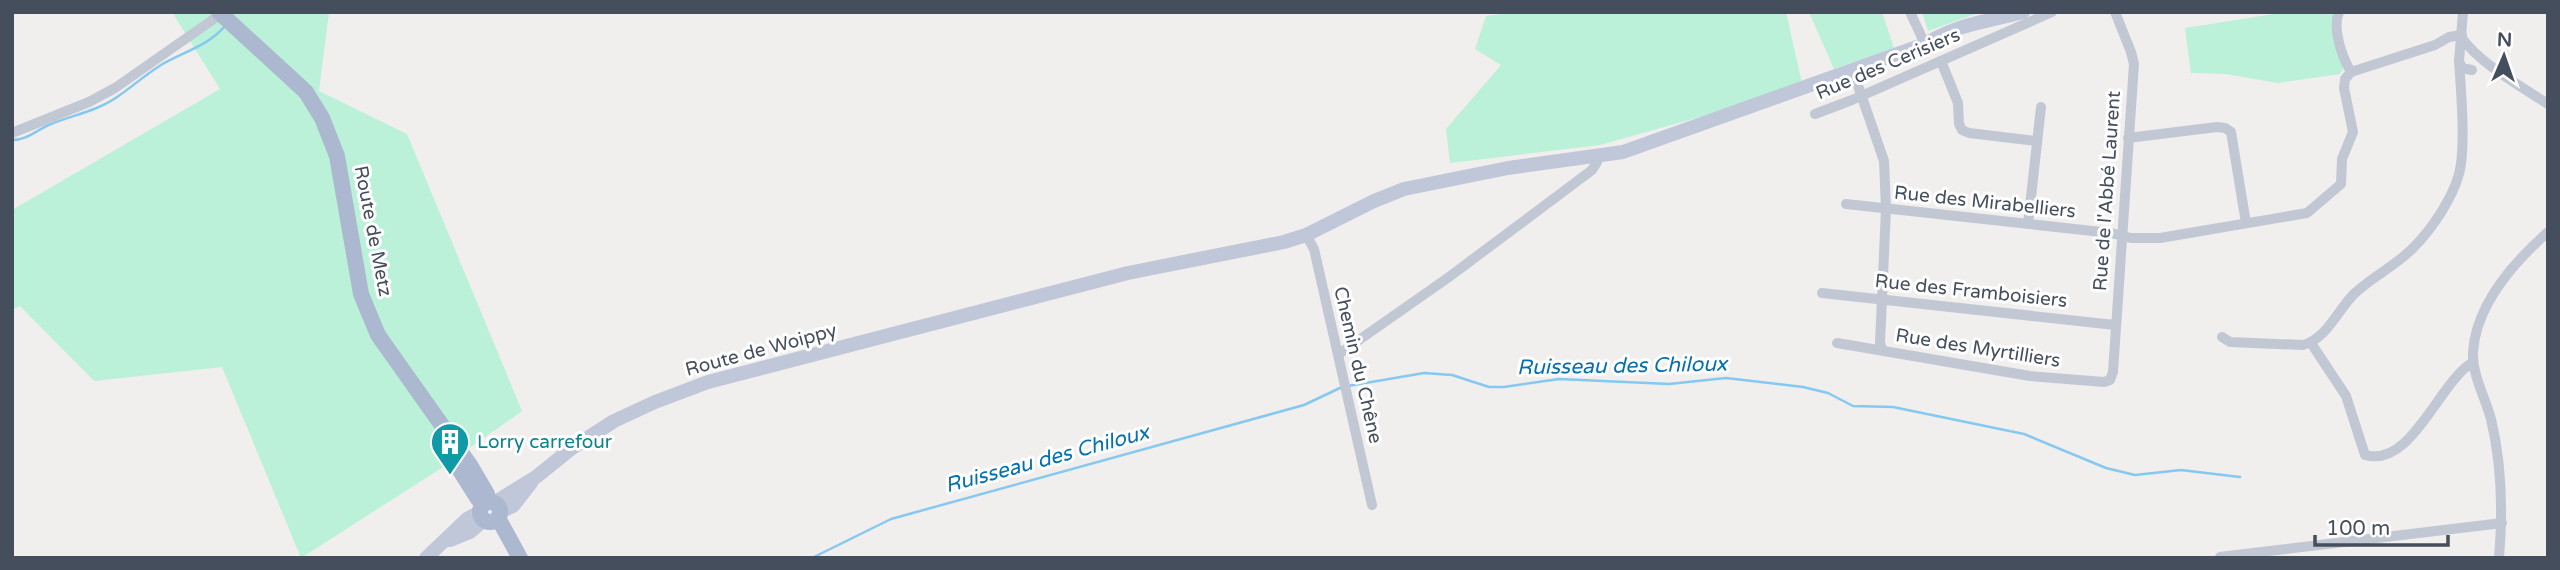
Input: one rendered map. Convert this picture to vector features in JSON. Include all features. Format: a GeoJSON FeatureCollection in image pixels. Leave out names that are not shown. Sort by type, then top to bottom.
{"type":"FeatureCollection","features":[{"type":"Feature","properties":{"kind":"main road","name":"Route de Metz"},"geometry":{"type":"LineString","coordinates":[[221,19],[306,92],[322,118],[331,137],[344,187],[361,294],[378,335],[470,465],[487,494],[489,512],[509,558]]}},
{"type":"Feature","properties":{"kind":"main road","name":"Route de Metz"},"geometry":{"type":"LineString","coordinates":[[489,512],[520,558]]}},
{"type":"Feature","properties":{"kind":"street"},"geometry":{"type":"LineString","coordinates":[[201,12],[221,19]]}},
{"type":"Feature","properties":{"kind":"street"},"geometry":{"type":"LineString","coordinates":[[1910,12],[1925,44]]}},
{"type":"Feature","properties":{"kind":"street"},"geometry":{"type":"LineString","coordinates":[[1984,20],[2003,12]]}},
{"type":"Feature","properties":{"kind":"street"},"geometry":{"type":"LineString","coordinates":[[1984,20],[2023,12]]}},
{"type":"Feature","properties":{"kind":"street","name":"Rue des Cerisiers"},"geometry":{"type":"LineString","coordinates":[[1815,114],[2052,12]]}},
{"type":"Feature","properties":{"kind":"street","name":"Rue de l'Abbé Laurent"},"geometry":{"type":"LineString","coordinates":[[2112,377],[2133,59],[2115,12]]}},
{"type":"Feature","properties":{"kind":"street"},"geometry":{"type":"LineString","coordinates":[[2339,12],[2336,19],[2341,49],[2351,72],[2435,45],[2449,37],[2462,37],[2495,69],[2548,104]]}},
{"type":"Feature","properties":{"kind":"street"},"geometry":{"type":"LineString","coordinates":[[2222,337],[2230,342],[2311,343],[2328,327],[2353,295],[2413,248],[2447,200],[2460,167],[2459,59],[2463,12]]}},
{"type":"Feature","properties":{"kind":"street"},"geometry":{"type":"LineString","coordinates":[[12,133],[89,102],[116,88],[221,19]]}},
{"type":"Feature","properties":{"kind":"street","name":"Route de Woippy"},"geometry":{"type":"LineString","coordinates":[[489,512],[513,506],[536,477],[572,448],[614,421],[708,382],[1128,273],[1261,248],[1306,235],[1374,201],[1404,190],[1508,168],[1623,152],[1833,75],[1854,75],[1984,20]]}},
{"type":"Feature","properties":{"kind":"street"},"geometry":{"type":"LineString","coordinates":[[2459,59],[2463,52],[2475,52]]}},
{"type":"Feature","properties":{"kind":"street"},"geometry":{"type":"LineString","coordinates":[[2461,87],[2467,72],[2479,63],[2475,52]]}},
{"type":"Feature","properties":{"kind":"street"},"geometry":{"type":"LineString","coordinates":[[2459,59],[2465,69],[2495,69]]}},
{"type":"Feature","properties":{"kind":"street"},"geometry":{"type":"LineString","coordinates":[[1941,61],[1958,103],[1958,121],[1962,130],[2036,141]]}},
{"type":"Feature","properties":{"kind":"street","name":"Rue des Mirabelliers"},"geometry":{"type":"LineString","coordinates":[[1846,204],[2131,238],[2160,238],[2306,213],[2340,186],[2342,159],[2353,132],[2344,88],[2351,72]]}},
{"type":"Feature","properties":{"kind":"street"},"geometry":{"type":"LineString","coordinates":[[1854,75],[1884,161],[1886,209],[1880,343],[1882,349]]}},
{"type":"Feature","properties":{"kind":"street"},"geometry":{"type":"LineString","coordinates":[[2028,224],[2041,107]]}},
{"type":"Feature","properties":{"kind":"street"},"geometry":{"type":"LineString","coordinates":[[2128,138],[2217,127],[2231,132],[2246,223]]}},
{"type":"Feature","properties":{"kind":"street"},"geometry":{"type":"LineString","coordinates":[[1339,354],[1449,277],[1592,170],[1597,157]]}},
{"type":"Feature","properties":{"kind":"street"},"geometry":{"type":"LineString","coordinates":[[2499,558],[2501,492],[2494,439],[2473,362],[2476,335],[2496,293],[2519,260],[2548,232]]}},
{"type":"Feature","properties":{"kind":"street","name":"Chemin du Chêne"},"geometry":{"type":"LineString","coordinates":[[1306,235],[1314,249],[1372,505]]}},
{"type":"Feature","properties":{"kind":"street","name":"Rue des Framboisiers"},"geometry":{"type":"LineString","coordinates":[[1822,293],[2115,330]]}},
{"type":"Feature","properties":{"kind":"street","name":"Rue des Myrtilliers"},"geometry":{"type":"LineString","coordinates":[[1838,343],[2030,376],[2104,382],[2112,377]]}},
{"type":"Feature","properties":{"kind":"street"},"geometry":{"type":"LineString","coordinates":[[2311,343],[2346,396],[2365,455],[2378,458],[2400,449],[2456,376],[2473,362]]}},
{"type":"Feature","properties":{"kind":"street"},"geometry":{"type":"LineString","coordinates":[[442,544],[470,532],[489,512]]}},
{"type":"Feature","properties":{"kind":"street"},"geometry":{"type":"LineString","coordinates":[[426,558],[467,519],[489,512]]}},
{"type":"Feature","properties":{"kind":"street"},"geometry":{"type":"LineString","coordinates":[[2220,557],[2502,523]]}},
{"type":"Feature","properties":{"kind":"green space"},"geometry":{"type":"Polygon","coordinates":[[[172,12],[329,12],[319,91],[407,134],[522,411],[440,469],[301,558],[222,367],[94,381],[20,306],[12,310],[12,210],[220,89],[172,12]]]}},
{"type":"Feature","properties":{"kind":"green space"},"geometry":{"type":"Polygon","coordinates":[[[1517,12],[1786,12],[1803,88],[1600,145],[1450,163],[1446,129],[1501,65],[1475,49],[1486,16],[1517,12]]]}},
{"type":"Feature","properties":{"kind":"green space"},"geometry":{"type":"Polygon","coordinates":[[[1809,12],[1882,12],[1894,48],[1834,69],[1809,12]]]}},
{"type":"Feature","properties":{"kind":"green space"},"geometry":{"type":"Polygon","coordinates":[[[1922,12],[1981,12],[1928,31],[1922,12]]]}},
{"type":"Feature","properties":{"kind":"green space"},"geometry":{"type":"Polygon","coordinates":[[[2287,12],[2333,12],[2343,69],[2340,74],[2278,83],[2225,74],[2191,73],[2185,28],[2287,12]]]}},
{"type":"Feature","properties":{"kind":"waterway"},"geometry":{"type":"LineString","coordinates":[[12,140],[23,138],[51,124],[109,102],[161,65],[211,39],[225,26]]}},
{"type":"Feature","properties":{"kind":"waterway","name":"Ruisseau des Chiloux"},"geometry":{"type":"LineString","coordinates":[[812,558],[891,519],[1304,405],[1342,387],[1424,373],[1452,375],[1489,387],[1559,379],[1669,384],[1726,378],[1803,387],[1828,393],[1853,406],[1893,407],[2024,434],[2106,468],[2135,475],[2181,470],[2240,477]]}},
{"type":"Feature","properties":{"kind":"place","name":"Lorry carrefour"},"geometry":{"type":"Point","coordinates":[450,476]}}]}
